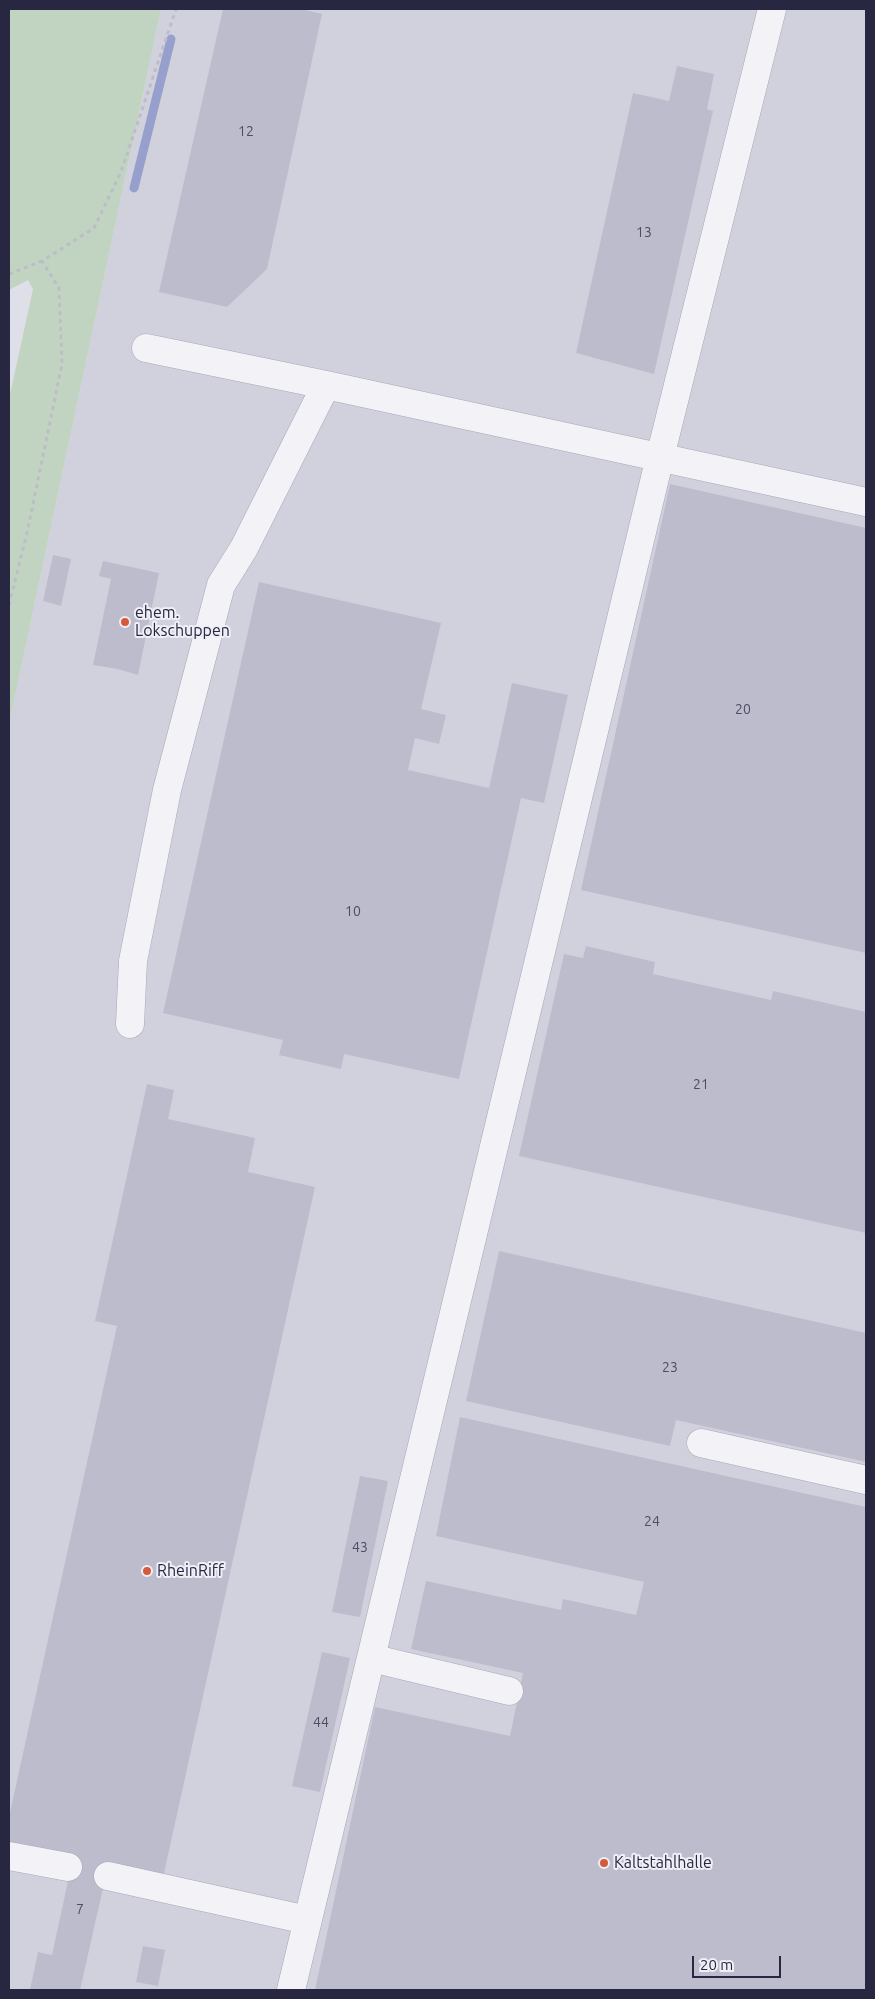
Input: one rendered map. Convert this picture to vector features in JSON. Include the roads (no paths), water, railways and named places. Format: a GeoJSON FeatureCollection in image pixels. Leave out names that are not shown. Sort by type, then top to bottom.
{"type":"FeatureCollection","features":[{"type":"Feature","properties":{"kind":"lane"},"geometry":{"type":"LineString","coordinates":[[291,1990],[660,457],[772,9]]}},
{"type":"Feature","properties":{"kind":"lane"},"geometry":{"type":"LineString","coordinates":[[146,348],[866,502]]}},
{"type":"Feature","properties":{"kind":"lane"},"geometry":{"type":"LineString","coordinates":[[130,1024],[133,961],[167,790],[221,584],[244,548],[326,385]]}},
{"type":"Feature","properties":{"kind":"lane"},"geometry":{"type":"LineString","coordinates":[[701,1443],[866,1480]]}},
{"type":"Feature","properties":{"kind":"lane"},"geometry":{"type":"LineString","coordinates":[[371,1658],[509,1691]]}},
{"type":"Feature","properties":{"kind":"lane"},"geometry":{"type":"LineString","coordinates":[[9,1856],[68,1867]]}},
{"type":"Feature","properties":{"kind":"lane"},"geometry":{"type":"LineString","coordinates":[[108,1876],[308,1920]]}},
{"type":"Feature","properties":{"kind":"waterway"},"geometry":{"type":"LineString","coordinates":[[134,188],[171,39]]}},
{"type":"Feature","properties":{"kind":"place","name":"ehem. Lokschuppen"},"geometry":{"type":"Point","coordinates":[125,622]}},
{"type":"Feature","properties":{"kind":"place","name":"RheinRiff"},"geometry":{"type":"Point","coordinates":[147,1571]}},
{"type":"Feature","properties":{"kind":"place","name":"Kaltstahlhalle"},"geometry":{"type":"Point","coordinates":[604,1863]}}]}
